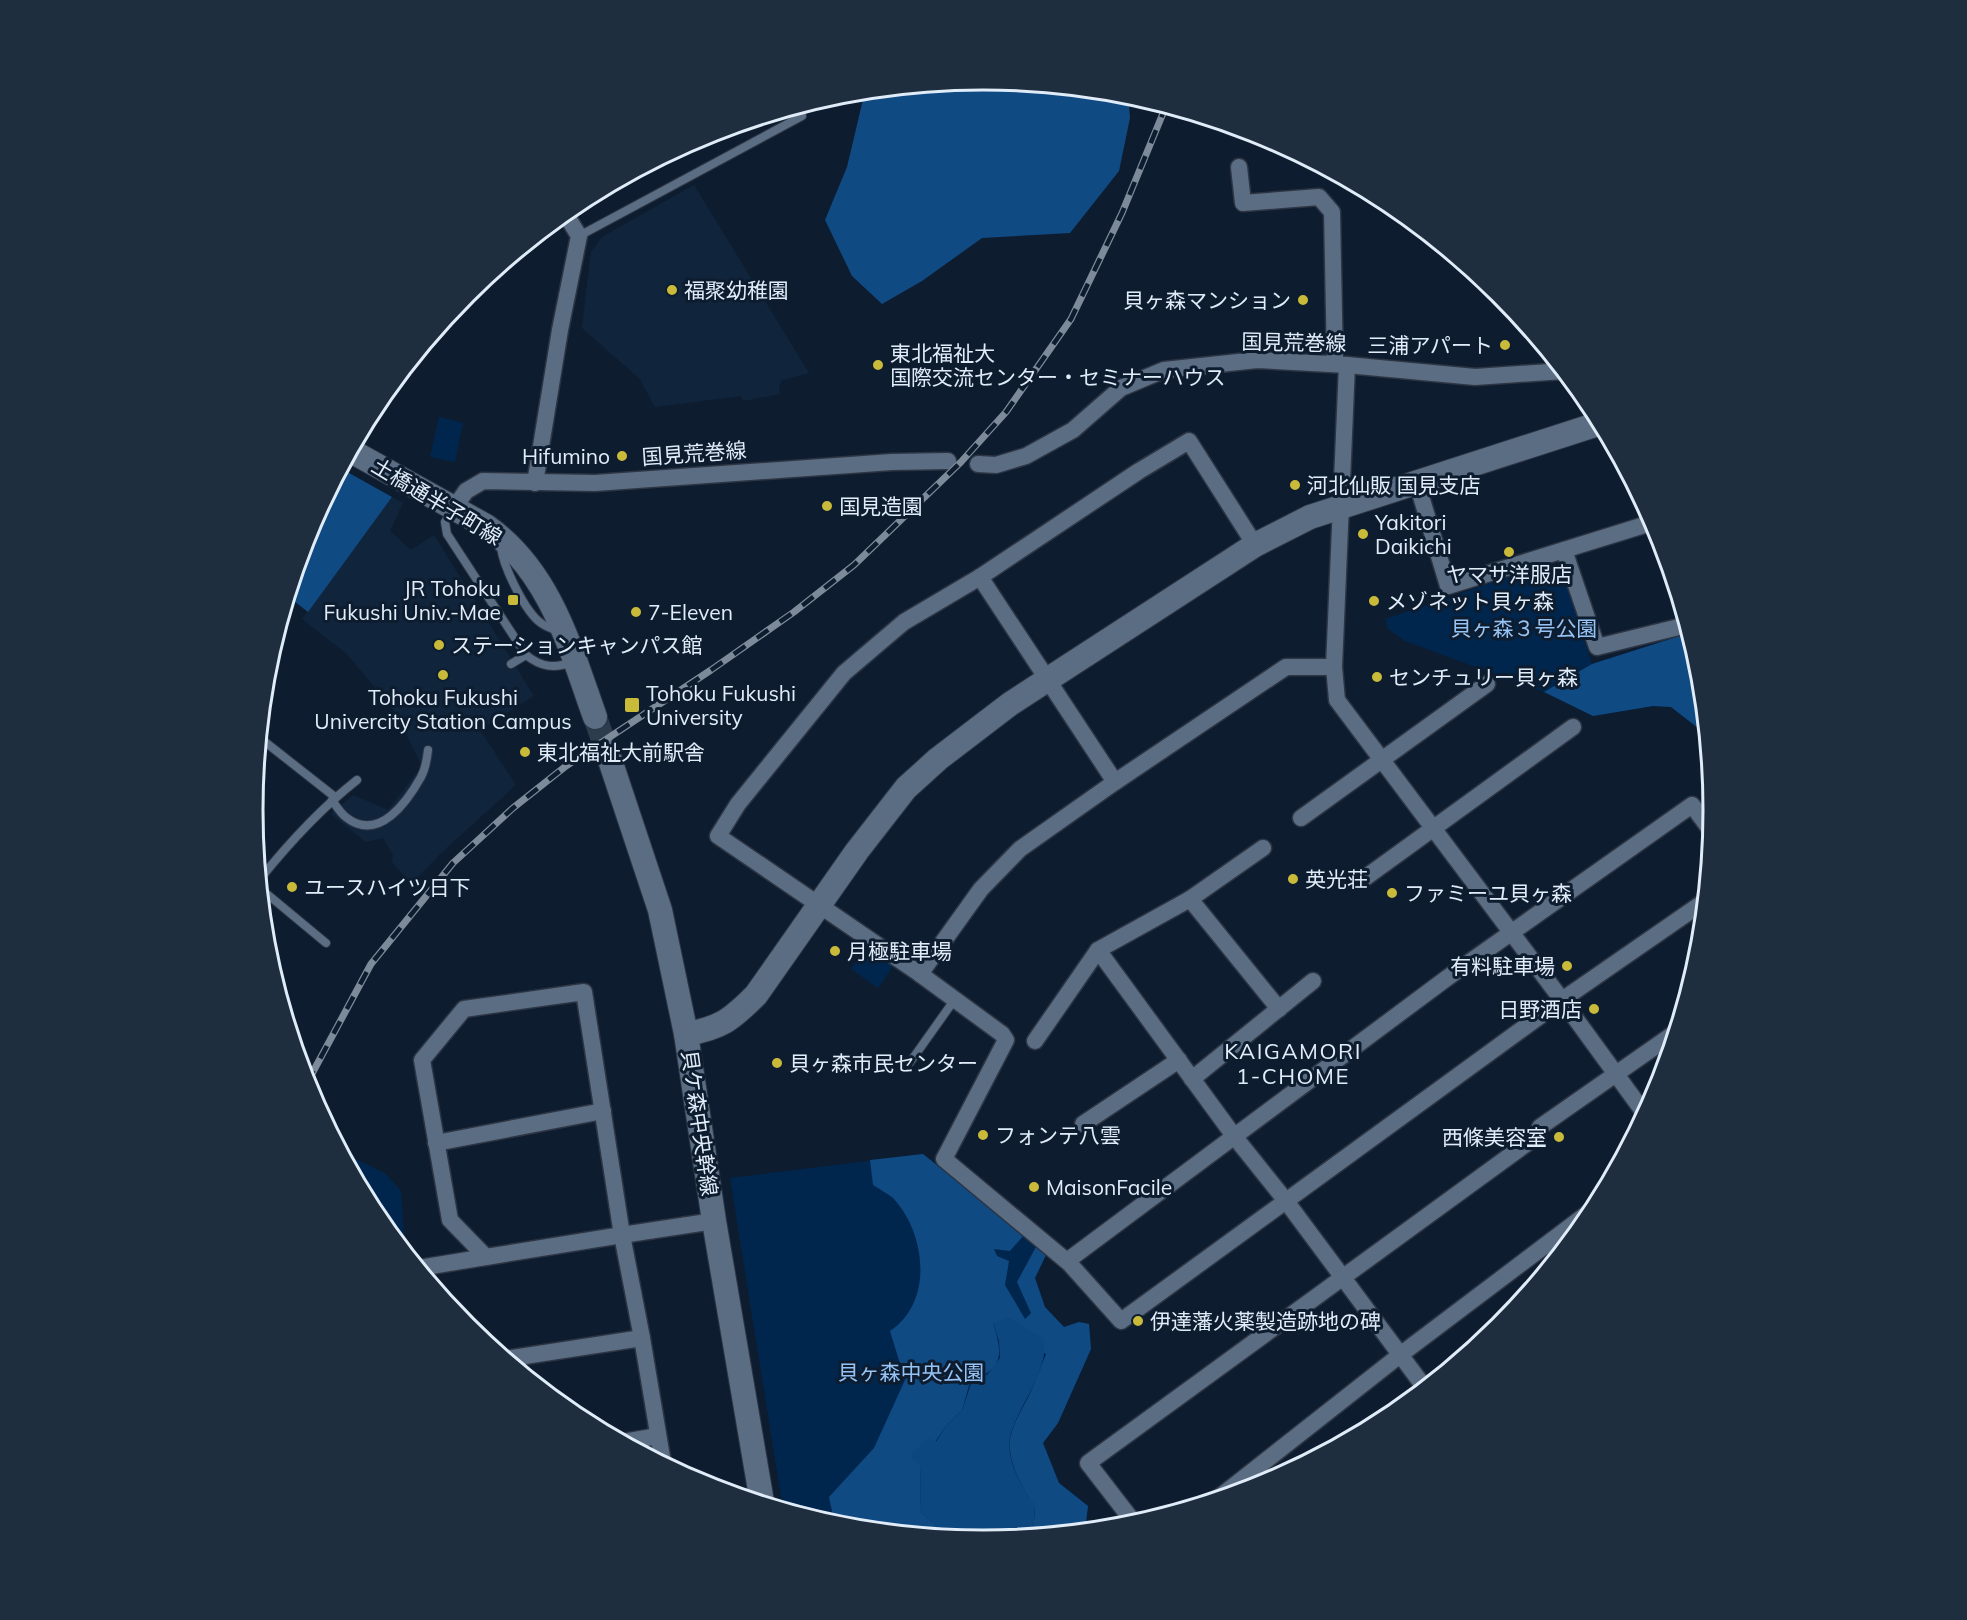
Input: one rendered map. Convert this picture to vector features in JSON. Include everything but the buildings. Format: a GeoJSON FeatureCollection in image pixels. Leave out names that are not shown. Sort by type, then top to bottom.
{"type":"FeatureCollection","features":[{"type":"Feature","properties":{"kind":"street"},"geometry":{"type":"LineString","coordinates":[[1239,167],[1244,203],[1319,197],[1332,212],[1341,365],[1340,506],[1334,668],[1336,700],[1639,1106]]}},
{"type":"Feature","properties":{"kind":"street"},"geometry":{"type":"LineString","coordinates":[[535,483],[560,330],[579,236],[570,221]]}},
{"type":"Feature","properties":{"kind":"street","name":"国見荒巻線"},"geometry":{"type":"LineString","coordinates":[[978,464],[996,465],[1026,456],[1073,430],[1121,388],[1164,370],[1257,360],[1475,377],[1553,370]]}},
{"type":"Feature","properties":{"kind":"street"},"geometry":{"type":"LineString","coordinates":[[686,1035],[712,1029],[736,1016],[756,995],[876,825],[906,788],[974,731],[1048,680],[1255,545],[1310,517],[1592,426]]}},
{"type":"Feature","properties":{"kind":"street"},"geometry":{"type":"LineString","coordinates":[[1255,545],[1189,441],[1139,471],[980,577],[904,622],[844,673],[738,804],[718,836],[956,999],[1002,1034],[1006,1040],[944,1159],[1067,1261],[1122,1321],[1562,1000],[1697,907]]}},
{"type":"Feature","properties":{"kind":"street","name":"土橋通半子町線"},"geometry":{"type":"LineString","coordinates":[[358,455],[455,507],[499,535],[522,558],[553,604],[567,635],[595,717]]}},
{"type":"Feature","properties":{"kind":"street","name":"国見荒巻線"},"geometry":{"type":"LineString","coordinates":[[455,507],[466,491],[483,481],[595,483],[892,462],[948,461]]}},
{"type":"Feature","properties":{"kind":"street"},"geometry":{"type":"LineString","coordinates":[[1417,483],[1448,586],[1645,525]]}},
{"type":"Feature","properties":{"kind":"street"},"geometry":{"type":"LineString","coordinates":[[1564,550],[1597,647],[1680,627]]}},
{"type":"Feature","properties":{"kind":"street"},"geometry":{"type":"LineString","coordinates":[[980,577],[1115,782]]}},
{"type":"Feature","properties":{"kind":"street"},"geometry":{"type":"LineString","coordinates":[[920,974],[981,889],[1020,849],[1286,667],[1334,668]]}},
{"type":"Feature","properties":{"kind":"street"},"geometry":{"type":"LineString","coordinates":[[1301,818],[1486,684]]}},
{"type":"Feature","properties":{"kind":"street"},"geometry":{"type":"LineString","coordinates":[[1362,880],[1573,727]]}},
{"type":"Feature","properties":{"kind":"street","name":"貝ケ森中央幹線"},"geometry":{"type":"LineString","coordinates":[[607,751],[660,909],[686,1035],[714,1221],[761,1495]]}},
{"type":"Feature","properties":{"kind":"street"},"geometry":{"type":"LineString","coordinates":[[1067,1261],[1510,932],[1692,805],[1703,820]]}},
{"type":"Feature","properties":{"kind":"street"},"geometry":{"type":"LineString","coordinates":[[1035,1041],[1098,950],[1190,899],[1263,848]]}},
{"type":"Feature","properties":{"kind":"street"},"geometry":{"type":"LineString","coordinates":[[1190,899],[1279,1009]]}},
{"type":"Feature","properties":{"kind":"street"},"geometry":{"type":"LineString","coordinates":[[1098,950],[1234,1136],[1286,1201],[1420,1382]]}},
{"type":"Feature","properties":{"kind":"street"},"geometry":{"type":"LineString","coordinates":[[1192,1079],[1313,981]]}},
{"type":"Feature","properties":{"kind":"street"},"geometry":{"type":"LineString","coordinates":[[486,1257],[450,1220],[422,1060],[464,1008],[584,992],[622,1235],[661,1454]]}},
{"type":"Feature","properties":{"kind":"street"},"geometry":{"type":"LineString","coordinates":[[1129,1515],[1088,1463],[1537,1136],[1540,1127],[1666,1039]]}},
{"type":"Feature","properties":{"kind":"street"},"geometry":{"type":"LineString","coordinates":[[1083,1124],[1179,1060]]}},
{"type":"Feature","properties":{"kind":"street"},"geometry":{"type":"LineString","coordinates":[[436,1143],[603,1111]]}},
{"type":"Feature","properties":{"kind":"street"},"geometry":{"type":"LineString","coordinates":[[427,1267],[714,1221]]}},
{"type":"Feature","properties":{"kind":"street"},"geometry":{"type":"LineString","coordinates":[[1237,1484],[1570,1227]]}},
{"type":"Feature","properties":{"kind":"street"},"geometry":{"type":"LineString","coordinates":[[517,1357],[642,1338]]}},
{"type":"Feature","properties":{"kind":"street"},"geometry":{"type":"LineString","coordinates":[[635,1440],[658,1436]]}},
{"type":"Feature","properties":{"kind":"lane"},"geometry":{"type":"LineString","coordinates":[[579,236],[802,116]]}},
{"type":"Feature","properties":{"kind":"lane"},"geometry":{"type":"LineString","coordinates":[[455,507],[445,522],[447,534],[526,655],[536,663],[548,667],[562,666],[575,660]]}},
{"type":"Feature","properties":{"kind":"lane"},"geometry":{"type":"LineString","coordinates":[[511,664],[526,655]]}},
{"type":"Feature","properties":{"kind":"lane"},"geometry":{"type":"LineString","coordinates":[[267,744],[333,799],[346,818],[366,825],[378,824],[392,817],[403,804],[422,776],[428,750]]}},
{"type":"Feature","properties":{"kind":"lane"},"geometry":{"type":"LineString","coordinates":[[266,871],[290,841],[333,799],[357,780]]}},
{"type":"Feature","properties":{"kind":"lane"},"geometry":{"type":"LineString","coordinates":[[269,895],[326,943]]}},
{"type":"Feature","properties":{"kind":"lane"},"geometry":{"type":"LineString","coordinates":[[906,1068],[956,999]]}},
{"type":"Feature","properties":{"kind":"shaded area","name":"福聚幼稚園"},"geometry":{"type":"Polygon","coordinates":[[[694,185],[809,373],[782,380],[779,387],[780,394],[743,401],[741,396],[655,407],[639,378],[582,328],[591,252],[602,237],[694,185]]]}},
{"type":"Feature","properties":{"kind":"shaded area","name":"Tohoku Fukushi Univercity Station Campus"},"geometry":{"type":"Polygon","coordinates":[[[392,497],[403,503],[390,531],[411,550],[434,535],[534,696],[480,730],[516,785],[442,852],[411,884],[392,862],[393,855],[383,838],[366,842],[331,814],[353,795],[388,810],[422,766],[395,712],[347,654],[302,619],[392,497]]]}},
{"type":"Feature","properties":{"kind":"shaded area"},"geometry":{"type":"Polygon","coordinates":[[[1009,1318],[1043,1338],[1043,1358],[1039,1372],[1016,1419],[1009,1442],[1015,1471],[1024,1490],[1035,1505],[1034,1528],[984,1530],[939,1528],[921,1513],[920,1465],[910,1456],[928,1438],[936,1442],[945,1427],[962,1410],[975,1372],[987,1375],[1000,1358],[999,1341],[993,1323],[1009,1318]]]}},
{"type":"Feature","properties":{"kind":"green space"},"geometry":{"type":"Polygon","coordinates":[[[984,90],[1077,96],[1129,105],[1130,118],[1119,171],[1070,233],[982,238],[922,281],[882,304],[852,276],[825,220],[847,167],[863,101],[890,96],[984,90]]]}},
{"type":"Feature","properties":{"kind":"green space"},"geometry":{"type":"Polygon","coordinates":[[[439,417],[463,423],[455,462],[430,457],[439,417]]]}},
{"type":"Feature","properties":{"kind":"green space"},"geometry":{"type":"Polygon","coordinates":[[[348,472],[392,497],[308,612],[295,602],[318,534],[348,472]]]}},
{"type":"Feature","properties":{"kind":"green space","name":"貝ヶ森３号公園"},"geometry":{"type":"Polygon","coordinates":[[[1547,564],[1561,569],[1592,664],[1682,635],[1690,670],[1698,728],[1671,707],[1653,706],[1593,716],[1544,692],[1405,641],[1388,629],[1385,619],[1547,564]]]}},
{"type":"Feature","properties":{"kind":"green space"},"geometry":{"type":"Polygon","coordinates":[[[1682,635],[1690,670],[1698,728],[1671,707],[1653,706],[1593,716],[1544,692],[1592,664],[1682,635]]]}},
{"type":"Feature","properties":{"kind":"green space"},"geometry":{"type":"Polygon","coordinates":[[[865,948],[893,966],[878,988],[851,969],[865,948]]]}},
{"type":"Feature","properties":{"kind":"green space","name":"貝ヶ森中央公園"},"geometry":{"type":"Polygon","coordinates":[[[923,1154],[1047,1253],[1035,1278],[1045,1307],[1064,1327],[1079,1322],[1089,1324],[1091,1349],[1058,1423],[1043,1443],[1059,1483],[1088,1506],[1086,1522],[984,1530],[936,1528],[890,1524],[843,1516],[782,1501],[730,1178],[923,1154]]]}},
{"type":"Feature","properties":{"kind":"green space"},"geometry":{"type":"Polygon","coordinates":[[[923,1154],[1024,1235],[1010,1251],[994,1249],[997,1256],[1009,1261],[1005,1285],[1025,1319],[1031,1313],[1017,1282],[1037,1245],[1047,1253],[1035,1278],[1045,1307],[1064,1327],[1079,1322],[1089,1324],[1091,1349],[1058,1423],[1043,1443],[1059,1483],[1088,1506],[1086,1522],[1034,1528],[1035,1506],[1016,1473],[1011,1458],[1010,1442],[1014,1426],[1046,1354],[993,1323],[999,1352],[995,1366],[970,1382],[962,1410],[945,1427],[920,1465],[921,1513],[940,1528],[890,1524],[833,1513],[829,1497],[874,1448],[905,1380],[890,1331],[904,1318],[914,1303],[919,1285],[918,1248],[913,1229],[893,1198],[873,1185],[870,1160],[923,1154]]]}},
{"type":"Feature","properties":{"kind":"green space"},"geometry":{"type":"Polygon","coordinates":[[[354,1158],[386,1174],[401,1191],[404,1237],[354,1158]]]}},
{"type":"Feature","properties":{"kind":"tunnel"},"geometry":{"type":"LineString","coordinates":[[595,717],[607,751]]}},
{"type":"Feature","properties":{"kind":"railway"},"geometry":{"type":"LineString","coordinates":[[313,1072],[371,964],[453,863],[513,808],[566,766],[711,670],[794,612],[854,565],[961,462],[1006,412],[1071,319],[1122,213],[1163,113]]}},
{"type":"Feature","properties":{"kind":"place","name":"福聚幼稚園"},"geometry":{"type":"Point","coordinates":[672,290]}},
{"type":"Feature","properties":{"kind":"place","name":"貝ヶ森マンション"},"geometry":{"type":"Point","coordinates":[1303,300]}},
{"type":"Feature","properties":{"kind":"place","name":"三浦アパート"},"geometry":{"type":"Point","coordinates":[1505,345]}},
{"type":"Feature","properties":{"kind":"place","name":"東北福祉大 国際交流センター・セミナーハウス"},"geometry":{"type":"Point","coordinates":[878,365]}},
{"type":"Feature","properties":{"kind":"place","name":"Hifumino"},"geometry":{"type":"Point","coordinates":[622,456]}},
{"type":"Feature","properties":{"kind":"place","name":"河北仙販 国見支店"},"geometry":{"type":"Point","coordinates":[1295,485]}},
{"type":"Feature","properties":{"kind":"place","name":"国見造園"},"geometry":{"type":"Point","coordinates":[827,506]}},
{"type":"Feature","properties":{"kind":"place","name":"Yakitori Daikichi"},"geometry":{"type":"Point","coordinates":[1363,534]}},
{"type":"Feature","properties":{"kind":"place","name":"ヤマサ洋服店"},"geometry":{"type":"Point","coordinates":[1509,552]}},
{"type":"Feature","properties":{"kind":"place","name":"JR Tohoku Fukushi Univ.-Mae"},"geometry":{"type":"Point","coordinates":[513,600]}},
{"type":"Feature","properties":{"kind":"place","name":"メゾネット貝ヶ森"},"geometry":{"type":"Point","coordinates":[1374,601]}},
{"type":"Feature","properties":{"kind":"place","name":"7-Eleven"},"geometry":{"type":"Point","coordinates":[636,612]}},
{"type":"Feature","properties":{"kind":"place","name":"ステーションキャンパス館"},"geometry":{"type":"Point","coordinates":[439,645]}},
{"type":"Feature","properties":{"kind":"place","name":"Tohoku Fukushi Univercity Station Campus"},"geometry":{"type":"Point","coordinates":[443,675]}},
{"type":"Feature","properties":{"kind":"place","name":"センチュリー貝ヶ森"},"geometry":{"type":"Point","coordinates":[1377,677]}},
{"type":"Feature","properties":{"kind":"place","name":"Tohoku Fukushi University"},"geometry":{"type":"Point","coordinates":[632,705]}},
{"type":"Feature","properties":{"kind":"place","name":"東北福祉大前駅舎"},"geometry":{"type":"Point","coordinates":[525,752]}},
{"type":"Feature","properties":{"kind":"place","name":"英光荘"},"geometry":{"type":"Point","coordinates":[1293,879]}},
{"type":"Feature","properties":{"kind":"place","name":"ユースハイツ日下"},"geometry":{"type":"Point","coordinates":[292,887]}},
{"type":"Feature","properties":{"kind":"place","name":"ファミーユ貝ヶ森"},"geometry":{"type":"Point","coordinates":[1392,893]}},
{"type":"Feature","properties":{"kind":"place","name":"月極駐車場"},"geometry":{"type":"Point","coordinates":[835,951]}},
{"type":"Feature","properties":{"kind":"place","name":"有料駐車場"},"geometry":{"type":"Point","coordinates":[1567,966]}},
{"type":"Feature","properties":{"kind":"place","name":"日野酒店"},"geometry":{"type":"Point","coordinates":[1594,1009]}},
{"type":"Feature","properties":{"kind":"place","name":"貝ヶ森市民センター"},"geometry":{"type":"Point","coordinates":[777,1063]}},
{"type":"Feature","properties":{"kind":"place","name":"フォンテ八雲"},"geometry":{"type":"Point","coordinates":[983,1135]}},
{"type":"Feature","properties":{"kind":"place","name":"西條美容室"},"geometry":{"type":"Point","coordinates":[1559,1137]}},
{"type":"Feature","properties":{"kind":"place","name":"MaisonFacile"},"geometry":{"type":"Point","coordinates":[1034,1187]}},
{"type":"Feature","properties":{"kind":"place","name":"伊達藩火薬製造跡地の碑"},"geometry":{"type":"Point","coordinates":[1138,1321]}},
{"type":"Feature","properties":{"kind":"district","name":"KAIGAMORI 1-CHOME"},"geometry":{"type":"Point","coordinates":[1293,1064]}}]}
